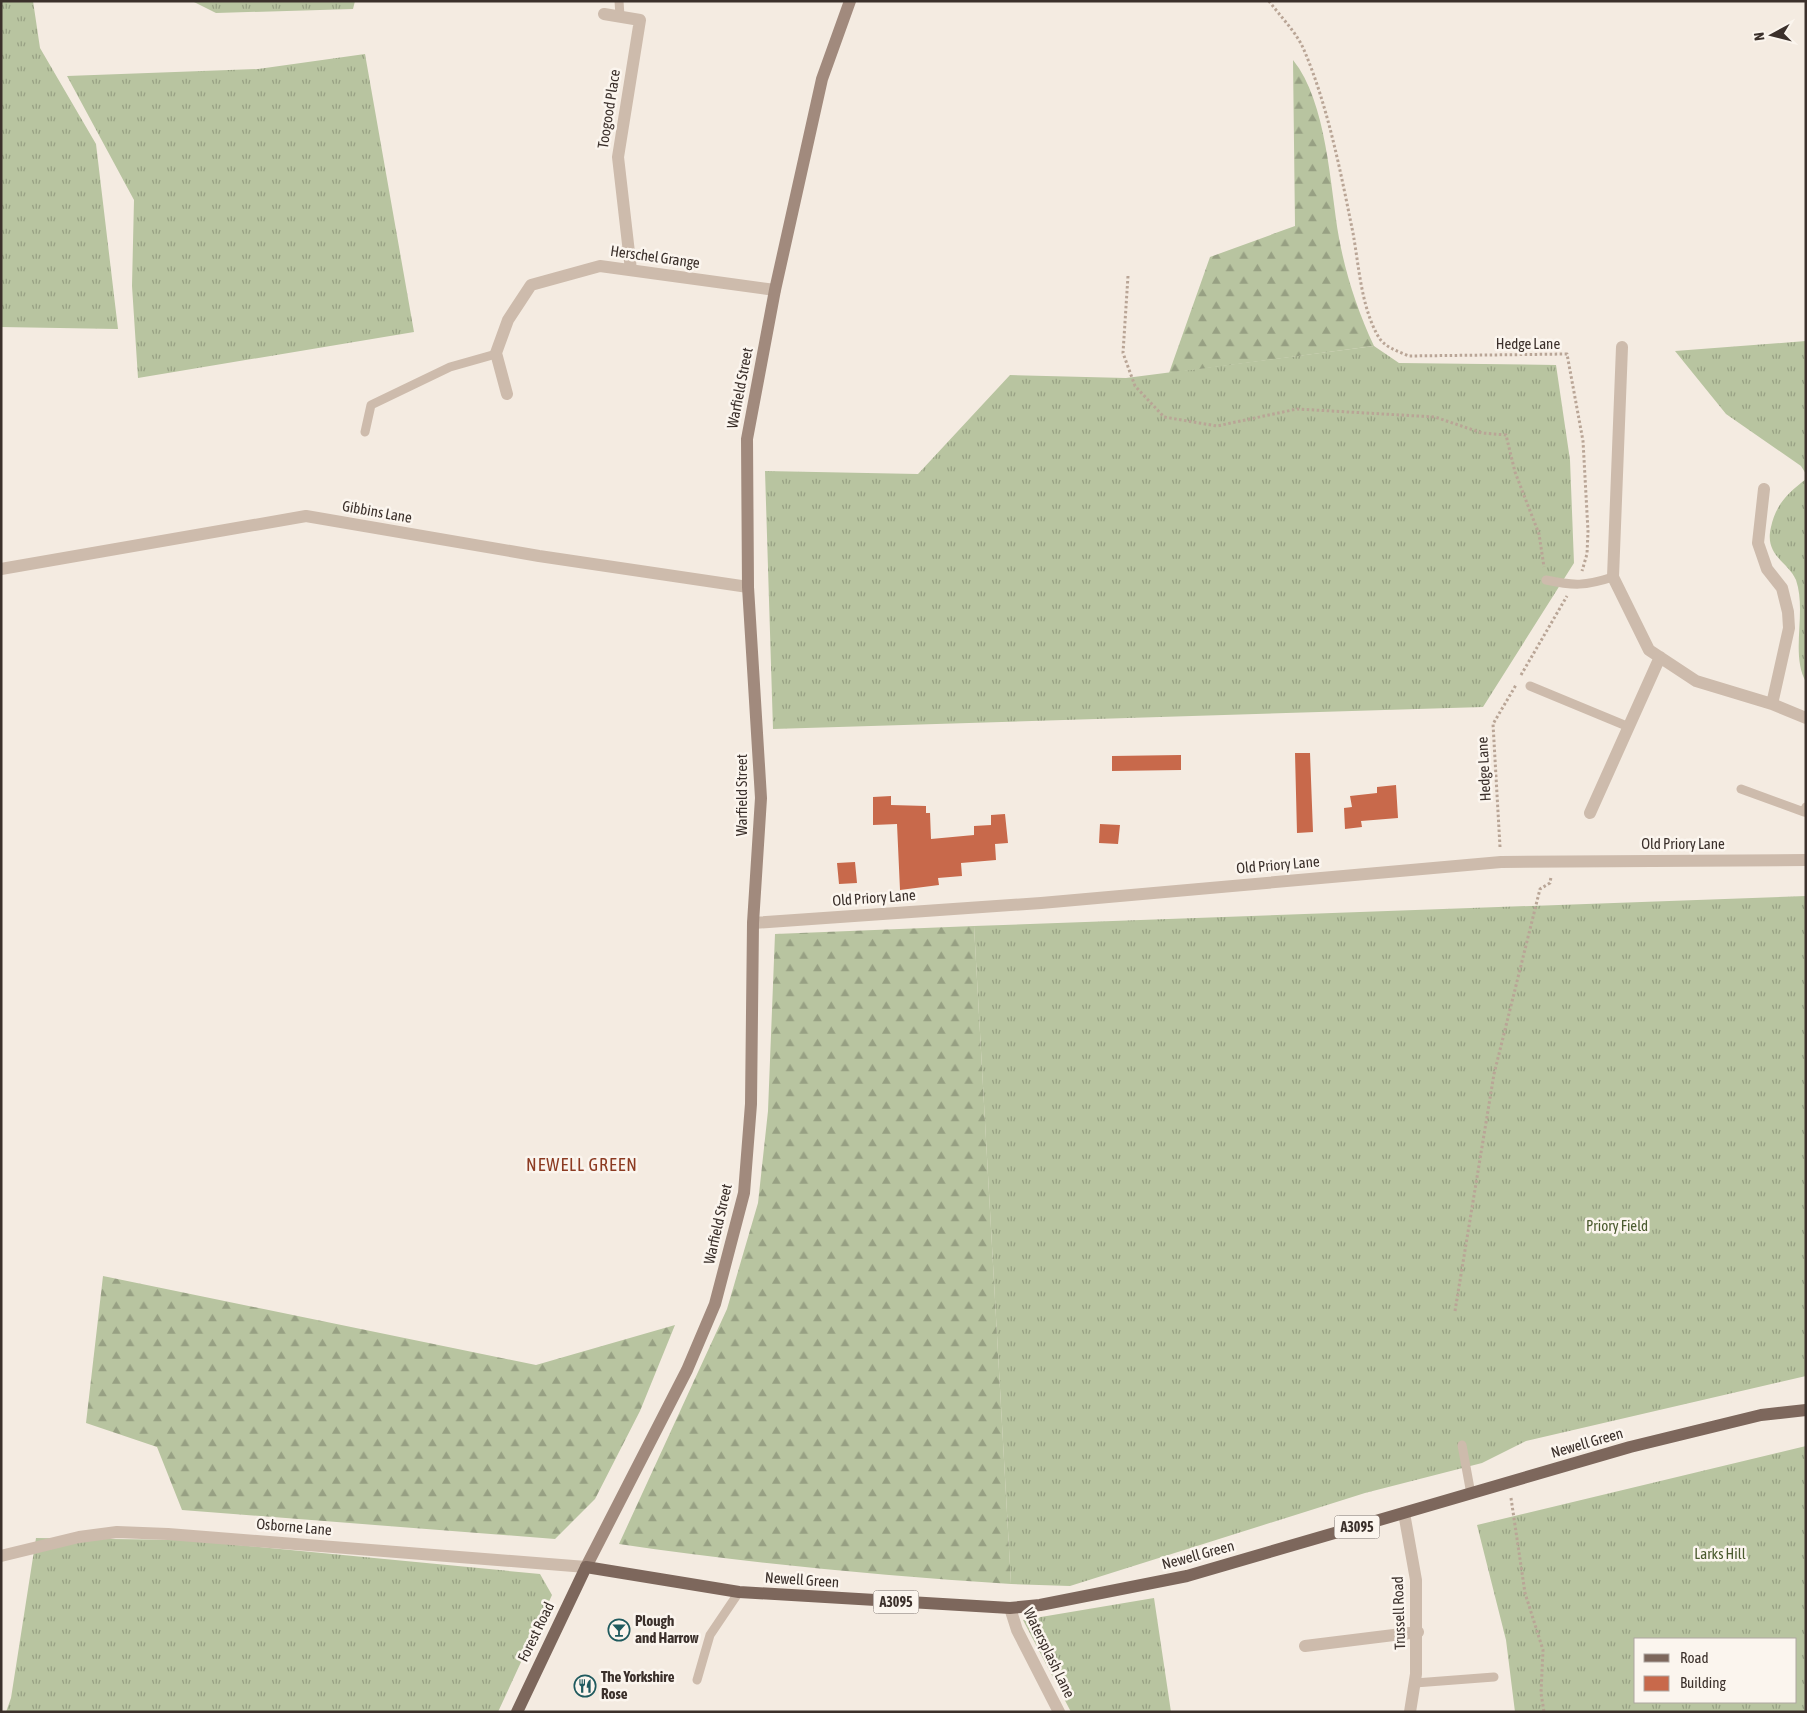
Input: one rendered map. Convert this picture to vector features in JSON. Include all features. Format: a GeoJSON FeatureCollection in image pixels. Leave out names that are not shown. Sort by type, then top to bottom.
{"type":"FeatureCollection","features":[{"type":"Feature","properties":{"kind":"main road","name":"Warfield Street"},"geometry":{"type":"LineString","coordinates":[[586,1567],[687,1370],[715,1304],[744,1193],[751,1104],[753,923],[761,798],[748,587],[747,439],[775,290],[822,79],[850,1]]}},
{"type":"Feature","properties":{"kind":"main road","name":"Newell Green"},"geometry":{"type":"LineString","coordinates":[[586,1567],[739,1592],[1010,1608],[1040,1605],[1187,1576],[1708,1427],[1761,1416],[1805,1410]]}},
{"type":"Feature","properties":{"kind":"main road","name":"Forest Road"},"geometry":{"type":"LineString","coordinates":[[517,1712],[586,1567]]}},
{"type":"Feature","properties":{"kind":"street","name":"Toogood Place"},"geometry":{"type":"LineString","coordinates":[[604,14],[640,20],[618,157],[631,270]]}},
{"type":"Feature","properties":{"kind":"street","name":"Herschel Grange"},"geometry":{"type":"LineString","coordinates":[[496,354],[508,320],[531,285],[600,266],[775,290]]}},
{"type":"Feature","properties":{"kind":"street"},"geometry":{"type":"LineString","coordinates":[[1622,347],[1613,578],[1649,650],[1696,681],[1772,704],[1806,718]]}},
{"type":"Feature","properties":{"kind":"street"},"geometry":{"type":"LineString","coordinates":[[496,354],[507,394]]}},
{"type":"Feature","properties":{"kind":"street"},"geometry":{"type":"LineString","coordinates":[[1764,489],[1758,543],[1767,569],[1782,588],[1788,612],[1789,628],[1772,704]]}},
{"type":"Feature","properties":{"kind":"street","name":"Gibbins Lane"},"geometry":{"type":"LineString","coordinates":[[1,569],[306,516],[539,556],[748,587]]}},
{"type":"Feature","properties":{"kind":"street"},"geometry":{"type":"LineString","coordinates":[[1590,813],[1660,657]]}},
{"type":"Feature","properties":{"kind":"street","name":"Old Priory Lane"},"geometry":{"type":"LineString","coordinates":[[753,923],[1041,903],[1501,862],[1806,860]]}},
{"type":"Feature","properties":{"kind":"street","name":"Trussell Road"},"geometry":{"type":"LineString","coordinates":[[1404,1513],[1416,1580],[1418,1632],[1410,1712]]}},
{"type":"Feature","properties":{"kind":"street","name":"Osborne Lane"},"geometry":{"type":"LineString","coordinates":[[1,1556],[69,1539],[117,1532],[168,1534],[586,1567]]}},
{"type":"Feature","properties":{"kind":"street","name":"Watersplash Lane"},"geometry":{"type":"LineString","coordinates":[[1010,1608],[1018,1630],[1059,1712]]}},
{"type":"Feature","properties":{"kind":"street"},"geometry":{"type":"LineString","coordinates":[[1305,1646],[1418,1632]]}},
{"type":"Feature","properties":{"kind":"lane"},"geometry":{"type":"LineString","coordinates":[[619,1],[620,16]]}},
{"type":"Feature","properties":{"kind":"lane"},"geometry":{"type":"LineString","coordinates":[[365,432],[371,404],[450,367],[496,354]]}},
{"type":"Feature","properties":{"kind":"lane"},"geometry":{"type":"LineString","coordinates":[[1546,580],[1574,586],[1594,584],[1613,578]]}},
{"type":"Feature","properties":{"kind":"lane"},"geometry":{"type":"LineString","coordinates":[[1530,686],[1629,726]]}},
{"type":"Feature","properties":{"kind":"lane"},"geometry":{"type":"LineString","coordinates":[[1741,789],[1804,812],[1806,807]]}},
{"type":"Feature","properties":{"kind":"lane"},"geometry":{"type":"LineString","coordinates":[[1462,1445],[1471,1494]]}},
{"type":"Feature","properties":{"kind":"lane"},"geometry":{"type":"LineString","coordinates":[[697,1680],[710,1635],[739,1592]]}},
{"type":"Feature","properties":{"kind":"lane"},"geometry":{"type":"LineString","coordinates":[[1414,1684],[1494,1677]]}},
{"type":"Feature","properties":{"kind":"path","name":"Hedge Lane"},"geometry":{"type":"LineString","coordinates":[[1269,1],[1304,49],[1310,67],[1328,124],[1343,186],[1366,303],[1378,338],[1389,348],[1409,356],[1567,354],[1583,441],[1588,531],[1587,554],[1582,572],[1494,724],[1501,862]]}},
{"type":"Feature","properties":{"kind":"path"},"geometry":{"type":"LineString","coordinates":[[1128,276],[1123,354],[1136,386],[1164,417],[1217,426],[1298,409],[1435,417],[1482,433],[1506,435],[1515,472],[1539,534],[1546,580]]}},
{"type":"Feature","properties":{"kind":"path"},"geometry":{"type":"LineString","coordinates":[[1454,1311],[1494,1074],[1540,889],[1550,883]]}},
{"type":"Feature","properties":{"kind":"path"},"geometry":{"type":"LineString","coordinates":[[1511,1495],[1525,1593],[1543,1650],[1542,1693],[1544,1712]]}},
{"type":"Feature","properties":{"kind":"green space"},"geometry":{"type":"Polygon","coordinates":[[[1,1],[33,1],[40,48],[96,144],[118,329],[1,327],[1,1]]]}},
{"type":"Feature","properties":{"kind":"green space"},"geometry":{"type":"Polygon","coordinates":[[[192,1],[355,1],[353,9],[216,13],[192,1]]]}},
{"type":"Feature","properties":{"kind":"green space"},"geometry":{"type":"Polygon","coordinates":[[[365,54],[414,332],[138,378],[132,286],[134,200],[67,76],[258,69],[365,54]]]}},
{"type":"Feature","properties":{"kind":"green space"},"geometry":{"type":"Polygon","coordinates":[[[1293,60],[1313,98],[1320,121],[1345,266],[1358,307],[1374,346],[1169,373],[1210,257],[1295,226],[1293,60]]]}},
{"type":"Feature","properties":{"kind":"green space"},"geometry":{"type":"Polygon","coordinates":[[[1806,341],[1806,474],[1801,466],[1726,414],[1675,351],[1806,341]]]}},
{"type":"Feature","properties":{"kind":"green space"},"geometry":{"type":"Polygon","coordinates":[[[1374,346],[1399,363],[1556,365],[1570,460],[1574,563],[1483,707],[773,729],[765,471],[918,474],[1010,375],[1126,378],[1374,346]]]}},
{"type":"Feature","properties":{"kind":"green space"},"geometry":{"type":"Polygon","coordinates":[[[1806,479],[1806,682],[1801,671],[1799,659],[1799,592],[1792,573],[1774,552],[1770,537],[1773,519],[1780,505],[1788,494],[1806,479]]]}},
{"type":"Feature","properties":{"kind":"green space","name":"Priory Field"},"geometry":{"type":"Polygon","coordinates":[[[1806,896],[1806,1376],[1526,1441],[1482,1463],[1365,1493],[1070,1586],[1011,1584],[974,926],[1806,896]]]}},
{"type":"Feature","properties":{"kind":"green space"},"geometry":{"type":"Polygon","coordinates":[[[974,926],[1011,1584],[814,1568],[619,1544],[727,1309],[758,1203],[768,1111],[775,934],[974,926]]]}},
{"type":"Feature","properties":{"kind":"green space"},"geometry":{"type":"Polygon","coordinates":[[[103,1276],[536,1365],[675,1325],[640,1411],[595,1499],[555,1539],[182,1510],[157,1447],[86,1423],[103,1276]]]}},
{"type":"Feature","properties":{"kind":"green space","name":"Larks Hill"},"geometry":{"type":"Polygon","coordinates":[[[1806,1446],[1806,1712],[1515,1712],[1506,1640],[1477,1525],[1806,1446]]]}},
{"type":"Feature","properties":{"kind":"green space"},"geometry":{"type":"Polygon","coordinates":[[[36,1538],[186,1540],[540,1574],[552,1595],[498,1712],[6,1712],[11,1698],[36,1538]]]}},
{"type":"Feature","properties":{"kind":"green space"},"geometry":{"type":"Polygon","coordinates":[[[1154,1598],[1171,1712],[1071,1712],[1023,1620],[1154,1598]]]}},
{"type":"Feature","properties":{"kind":"building"},"geometry":{"type":"Polygon","coordinates":[[[1295,753],[1310,753],[1313,832],[1297,833],[1295,753]]]}},
{"type":"Feature","properties":{"kind":"building"},"geometry":{"type":"Polygon","coordinates":[[[1181,755],[1181,770],[1112,771],[1112,756],[1181,755]]]}},
{"type":"Feature","properties":{"kind":"building"},"geometry":{"type":"Polygon","coordinates":[[[1396,785],[1398,818],[1361,821],[1362,827],[1345,829],[1344,808],[1352,807],[1350,796],[1377,793],[1377,787],[1396,785]]]}},
{"type":"Feature","properties":{"kind":"building"},"geometry":{"type":"Polygon","coordinates":[[[891,796],[891,805],[926,806],[926,813],[930,813],[931,839],[974,835],[974,826],[991,825],[991,815],[1005,814],[1008,843],[995,844],[996,860],[961,863],[962,876],[938,878],[939,885],[900,890],[897,824],[873,825],[873,797],[891,796]]]}},
{"type":"Feature","properties":{"kind":"building"},"geometry":{"type":"Polygon","coordinates":[[[1100,824],[1120,825],[1118,844],[1099,843],[1100,824]]]}},
{"type":"Feature","properties":{"kind":"building"},"geometry":{"type":"Polygon","coordinates":[[[855,862],[857,883],[839,884],[837,863],[855,862]]]}},
{"type":"Feature","properties":{"kind":"place","name":"Plough and Harrow"},"geometry":{"type":"Point","coordinates":[619,1630]}},
{"type":"Feature","properties":{"kind":"place","name":"The Yorkshire Rose"},"geometry":{"type":"Point","coordinates":[585,1686]}},
{"type":"Feature","properties":{"kind":"district","name":"NEWELL GREEN"},"geometry":{"type":"Point","coordinates":[582,1165]}}]}
